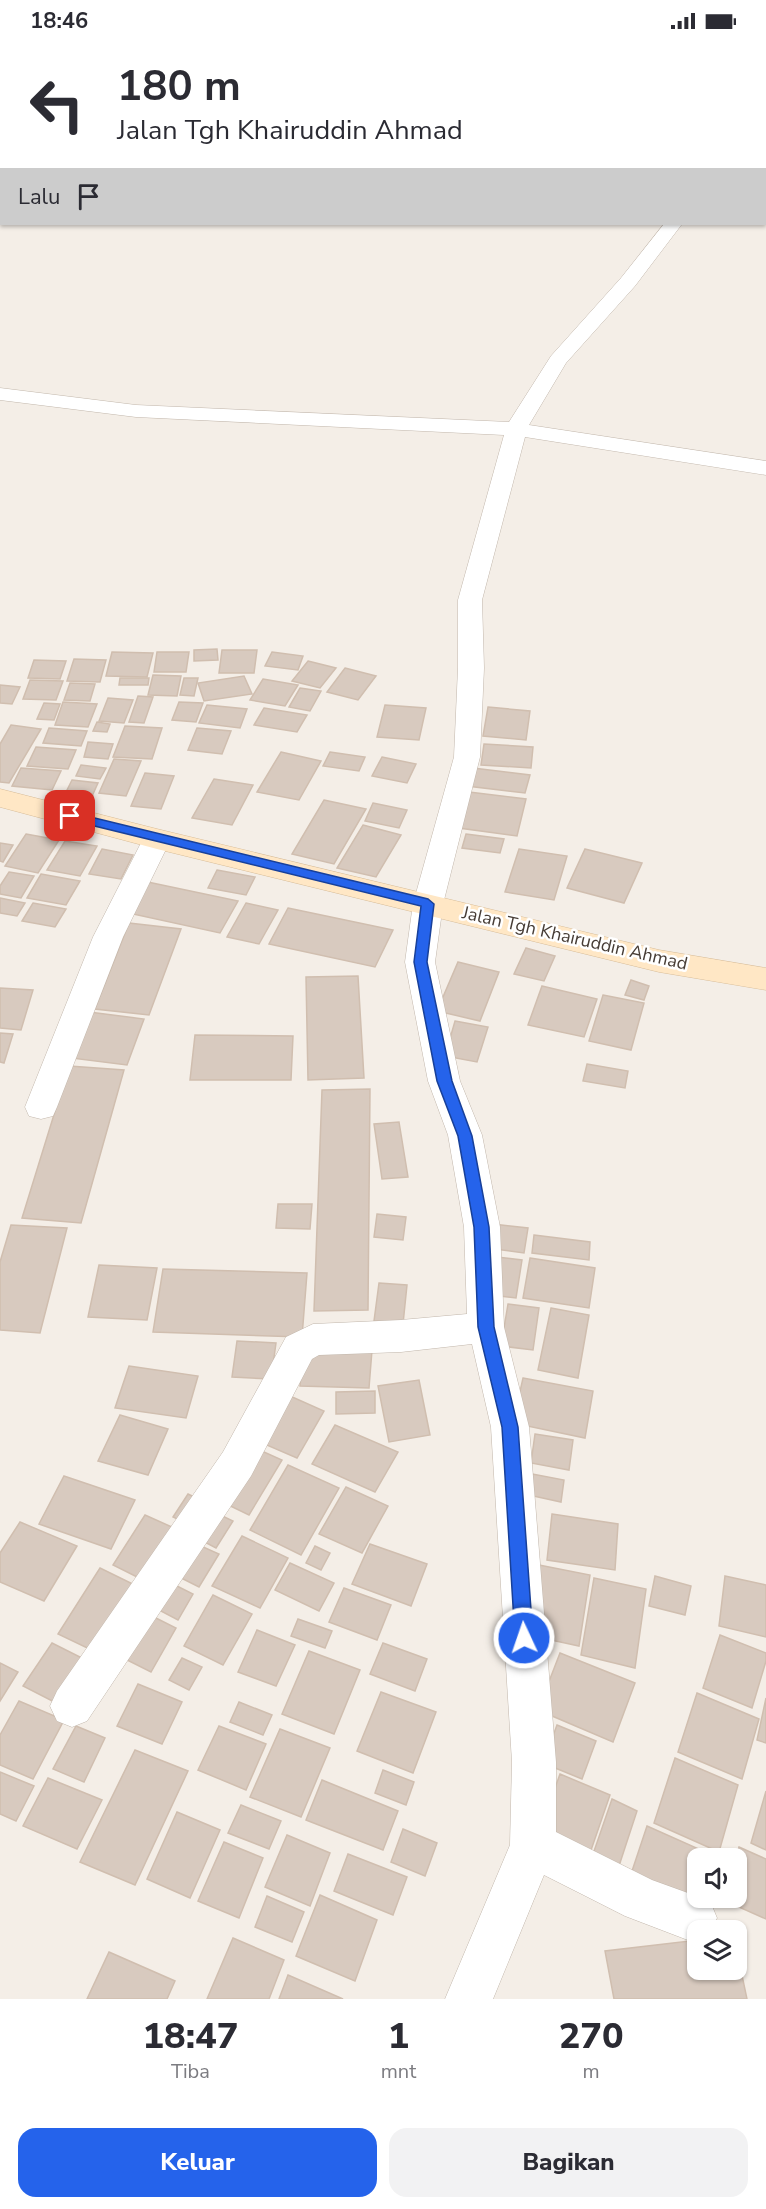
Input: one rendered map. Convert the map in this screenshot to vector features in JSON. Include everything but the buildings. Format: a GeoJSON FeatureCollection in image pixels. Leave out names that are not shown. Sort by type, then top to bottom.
{"type":"FeatureCollection","features":[{"type":"Feature","properties":{"kind":"street"},"geometry":{"type":"LineString","coordinates":[[470,1999],[533,1845],[534,1762],[510,1427],[486,1327],[482,1227],[465,1136],[444,1081],[420,962],[428,904],[466,757],[471,668],[470,600],[516,429],[558,360],[628,282],[672,225]]}},
{"type":"Feature","properties":{"kind":"street"},"geometry":{"type":"LineString","coordinates":[[0,394],[136,411],[516,429],[766,468]]}},
{"type":"Feature","properties":{"kind":"street","name":"Jalan Tgh Khairuddin Ahmad"},"geometry":{"type":"LineString","coordinates":[[0,798],[157,839],[659,961],[766,979]]}},
{"type":"Feature","properties":{"kind":"street"},"geometry":{"type":"LineString","coordinates":[[41,1107],[99,954],[135,876],[157,839]]}},
{"type":"Feature","properties":{"kind":"street"},"geometry":{"type":"LineString","coordinates":[[72,1706],[237,1464],[299,1348],[313,1340],[401,1336],[486,1327]]}},
{"type":"Feature","properties":{"kind":"street"},"geometry":{"type":"LineString","coordinates":[[533,1845],[642,1899],[693,1918]]}},
{"type":"Feature","properties":{"kind":"route"},"geometry":{"type":"LineString","coordinates":[[70,816],[428,904],[420,962],[444,1081],[465,1136],[482,1227],[486,1327],[510,1427],[524,1638]]}}]}
